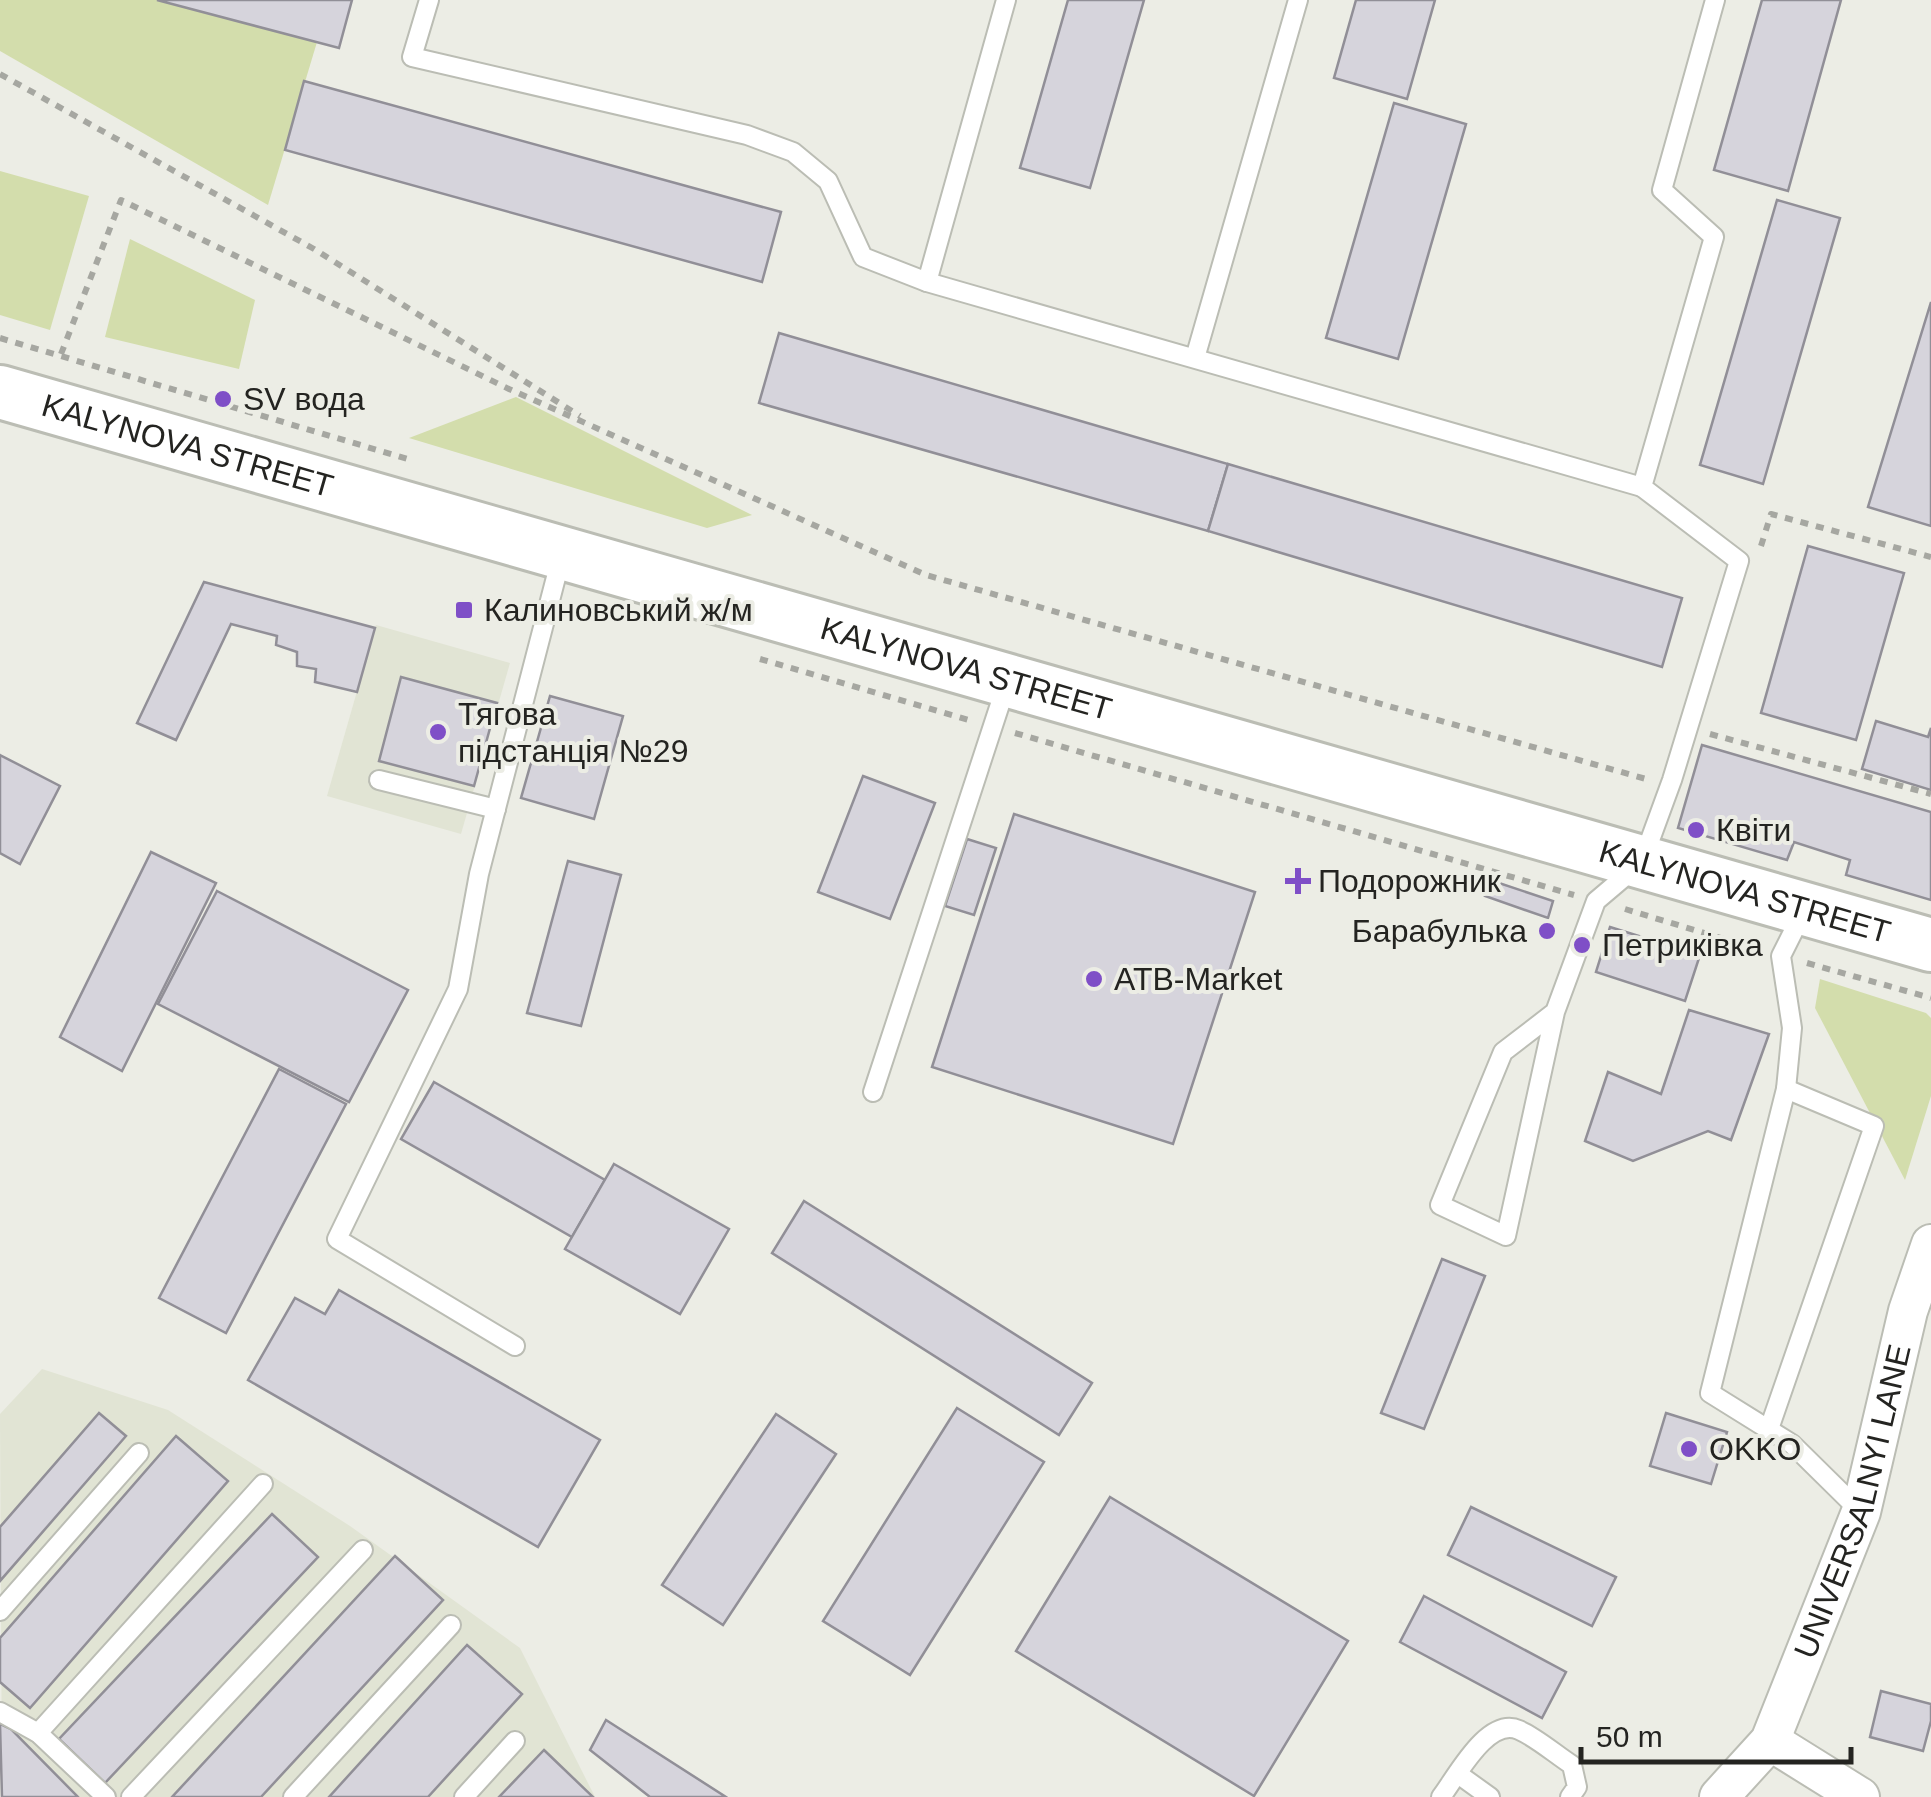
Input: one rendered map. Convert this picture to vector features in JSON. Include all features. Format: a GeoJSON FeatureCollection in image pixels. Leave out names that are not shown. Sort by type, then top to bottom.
{"type":"FeatureCollection","features":[{"type":"Feature","properties":{"kind":"main road","name":"KALYNOVA STREET"},"geometry":{"type":"LineString","coordinates":[[0,392],[1931,945]]}},
{"type":"Feature","properties":{"kind":"street","name":"UNIVERSALNYI LANE"},"geometry":{"type":"LineString","coordinates":[[1719,1797],[1770,1741],[1861,1512],[1908,1311],[1931,1244]]}},
{"type":"Feature","properties":{"kind":"street"},"geometry":{"type":"LineString","coordinates":[[1770,1741],[1860,1797]]}},
{"type":"Feature","properties":{"kind":"lane"},"geometry":{"type":"LineString","coordinates":[[429,0],[412,57],[747,134],[793,152],[828,180],[862,257],[927,282],[1642,487],[1739,561],[1672,780],[1642,862],[1596,901],[1554,1012],[1506,1236],[1440,1205],[1503,1052],[1554,1012]]}},
{"type":"Feature","properties":{"kind":"lane"},"geometry":{"type":"LineString","coordinates":[[927,282],[1006,0]]}},
{"type":"Feature","properties":{"kind":"lane"},"geometry":{"type":"LineString","coordinates":[[1195,358],[1298,0]]}},
{"type":"Feature","properties":{"kind":"lane"},"geometry":{"type":"LineString","coordinates":[[1642,487],[1714,237],[1662,190],[1715,0]]}},
{"type":"Feature","properties":{"kind":"lane"},"geometry":{"type":"LineString","coordinates":[[514,1346],[337,1239],[458,989],[479,874],[562,552]]}},
{"type":"Feature","properties":{"kind":"lane"},"geometry":{"type":"LineString","coordinates":[[873,1092],[995,727],[1007,680]]}},
{"type":"Feature","properties":{"kind":"lane"},"geometry":{"type":"LineString","coordinates":[[379,780],[496,809]]}},
{"type":"Feature","properties":{"kind":"lane"},"geometry":{"type":"LineString","coordinates":[[1804,909],[1781,956],[1792,1028],[1786,1089],[1710,1393],[1792,1444],[1861,1512]]}},
{"type":"Feature","properties":{"kind":"lane"},"geometry":{"type":"LineString","coordinates":[[1769,1429],[1874,1126],[1786,1089]]}},
{"type":"Feature","properties":{"kind":"lane"},"geometry":{"type":"LineString","coordinates":[[0,1611],[140,1453]]}},
{"type":"Feature","properties":{"kind":"lane"},"geometry":{"type":"LineString","coordinates":[[38,1733],[263,1484]]}},
{"type":"Feature","properties":{"kind":"lane"},"geometry":{"type":"LineString","coordinates":[[131,1797],[362,1550]]}},
{"type":"Feature","properties":{"kind":"lane"},"geometry":{"type":"LineString","coordinates":[[293,1797],[451,1625]]}},
{"type":"Feature","properties":{"kind":"lane"},"geometry":{"type":"LineString","coordinates":[[0,1712],[38,1733],[106,1797]]}},
{"type":"Feature","properties":{"kind":"lane"},"geometry":{"type":"LineString","coordinates":[[1441,1797],[1490,1732],[1505,1726],[1519,1730],[1572,1765],[1577,1787],[1570,1797]]}},
{"type":"Feature","properties":{"kind":"lane"},"geometry":{"type":"LineString","coordinates":[[464,1797],[514,1741]]}},
{"type":"Feature","properties":{"kind":"lane"},"geometry":{"type":"LineString","coordinates":[[1458,1774],[1490,1797]]}},
{"type":"Feature","properties":{"kind":"path"},"geometry":{"type":"LineString","coordinates":[[0,74],[314,250],[598,428]]}},
{"type":"Feature","properties":{"kind":"path"},"geometry":{"type":"LineString","coordinates":[[61,354],[121,200],[509,389],[926,574],[1644,779],[1672,780]]}},
{"type":"Feature","properties":{"kind":"path"},"geometry":{"type":"LineString","coordinates":[[1760,548],[1771,514],[1931,556]]}},
{"type":"Feature","properties":{"kind":"path"},"geometry":{"type":"LineString","coordinates":[[1688,728],[1931,794]]}},
{"type":"Feature","properties":{"kind":"shaded area"},"geometry":{"type":"Polygon","coordinates":[[[376,625],[510,663],[461,834],[327,796],[376,625]]]}},
{"type":"Feature","properties":{"kind":"shaded area"},"geometry":{"type":"Polygon","coordinates":[[[42,1369],[168,1410],[350,1526],[520,1648],[595,1797],[2,1797],[0,1414],[42,1369]]]}},
{"type":"Feature","properties":{"kind":"green space"},"geometry":{"type":"Polygon","coordinates":[[[0,0],[157,0],[317,42],[268,205],[0,51],[0,0]]]}},
{"type":"Feature","properties":{"kind":"green space"},"geometry":{"type":"Polygon","coordinates":[[[0,171],[89,196],[50,330],[0,315],[0,171]]]}},
{"type":"Feature","properties":{"kind":"green space"},"geometry":{"type":"Polygon","coordinates":[[[130,239],[255,300],[239,369],[105,337],[130,239]]]}},
{"type":"Feature","properties":{"kind":"green space"},"geometry":{"type":"Polygon","coordinates":[[[516,397],[752,515],[707,528],[409,438],[516,397]]]}},
{"type":"Feature","properties":{"kind":"green space"},"geometry":{"type":"Polygon","coordinates":[[[1820,979],[1926,1013],[1931,1018],[1931,1096],[1905,1180],[1815,1008],[1820,979]]]}},
{"type":"Feature","properties":{"kind":"building"},"geometry":{"type":"Polygon","coordinates":[[[157,0],[352,0],[339,48],[157,0]]]}},
{"type":"Feature","properties":{"kind":"building"},"geometry":{"type":"Polygon","coordinates":[[[1068,0],[1144,0],[1090,188],[1020,168],[1068,0]]]}},
{"type":"Feature","properties":{"kind":"building"},"geometry":{"type":"Polygon","coordinates":[[[1356,0],[1435,0],[1407,99],[1334,78],[1356,0]]]}},
{"type":"Feature","properties":{"kind":"building"},"geometry":{"type":"Polygon","coordinates":[[[1762,0],[1841,0],[1788,191],[1714,170],[1762,0]]]}},
{"type":"Feature","properties":{"kind":"building"},"geometry":{"type":"Polygon","coordinates":[[[304,81],[781,212],[762,282],[285,150],[304,81]]]}},
{"type":"Feature","properties":{"kind":"building"},"geometry":{"type":"Polygon","coordinates":[[[1394,103],[1466,124],[1398,359],[1326,338],[1394,103]]]}},
{"type":"Feature","properties":{"kind":"building"},"geometry":{"type":"Polygon","coordinates":[[[1777,200],[1840,218],[1763,484],[1700,465],[1777,200]]]}},
{"type":"Feature","properties":{"kind":"building"},"geometry":{"type":"Polygon","coordinates":[[[1931,302],[1931,526],[1868,507],[1931,302]]]}},
{"type":"Feature","properties":{"kind":"building"},"geometry":{"type":"Polygon","coordinates":[[[779,333],[1228,464],[1208,531],[759,403],[779,333]]]}},
{"type":"Feature","properties":{"kind":"building"},"geometry":{"type":"Polygon","coordinates":[[[1228,464],[1682,598],[1662,667],[1208,531],[1228,464]]]}},
{"type":"Feature","properties":{"kind":"building"},"geometry":{"type":"Polygon","coordinates":[[[1808,546],[1904,573],[1856,740],[1761,713],[1808,546]]]}},
{"type":"Feature","properties":{"kind":"building"},"geometry":{"type":"Polygon","coordinates":[[[204,582],[375,628],[357,692],[315,682],[316,669],[297,666],[297,652],[276,645],[277,636],[231,624],[176,740],[137,723],[204,582]]]}},
{"type":"Feature","properties":{"kind":"building","name":"Тягова пiдстанцiя №29"},"geometry":{"type":"Polygon","coordinates":[[[401,677],[497,703],[474,786],[379,761],[401,677]]]}},
{"type":"Feature","properties":{"kind":"building"},"geometry":{"type":"Polygon","coordinates":[[[550,696],[623,716],[594,819],[521,798],[550,696]]]}},
{"type":"Feature","properties":{"kind":"building"},"geometry":{"type":"Polygon","coordinates":[[[1876,721],[1928,737],[1931,728],[1931,790],[1862,769],[1876,721]]]}},
{"type":"Feature","properties":{"kind":"building"},"geometry":{"type":"Polygon","coordinates":[[[1702,745],[1931,812],[1931,900],[1846,875],[1850,860],[1794,842],[1787,860],[1678,828],[1702,745]]]}},
{"type":"Feature","properties":{"kind":"building"},"geometry":{"type":"Polygon","coordinates":[[[0,755],[60,786],[20,864],[0,853],[0,755]]]}},
{"type":"Feature","properties":{"kind":"building"},"geometry":{"type":"Polygon","coordinates":[[[863,776],[935,803],[890,919],[818,892],[863,776]]]}},
{"type":"Feature","properties":{"kind":"building","name":"ATB-Market"},"geometry":{"type":"Polygon","coordinates":[[[1014,814],[1255,892],[1173,1144],[932,1067],[1014,814]]]}},
{"type":"Feature","properties":{"kind":"building"},"geometry":{"type":"Polygon","coordinates":[[[967,839],[996,848],[974,915],[945,906],[967,839]]]}},
{"type":"Feature","properties":{"kind":"building"},"geometry":{"type":"Polygon","coordinates":[[[151,852],[216,883],[122,1071],[60,1037],[151,852]]]}},
{"type":"Feature","properties":{"kind":"building"},"geometry":{"type":"Polygon","coordinates":[[[568,861],[621,875],[581,1026],[527,1013],[568,861]]]}},
{"type":"Feature","properties":{"kind":"building"},"geometry":{"type":"Polygon","coordinates":[[[1490,880],[1553,901],[1548,918],[1485,896],[1490,880]]]}},
{"type":"Feature","properties":{"kind":"building"},"geometry":{"type":"Polygon","coordinates":[[[217,891],[408,990],[349,1102],[158,1004],[217,891]]]}},
{"type":"Feature","properties":{"kind":"building"},"geometry":{"type":"Polygon","coordinates":[[[1610,927],[1700,955],[1685,1001],[1596,972],[1610,927]]]}},
{"type":"Feature","properties":{"kind":"building"},"geometry":{"type":"Polygon","coordinates":[[[1689,1010],[1769,1034],[1731,1140],[1708,1131],[1633,1161],[1585,1141],[1608,1072],[1661,1094],[1689,1010]]]}},
{"type":"Feature","properties":{"kind":"building"},"geometry":{"type":"Polygon","coordinates":[[[279,1069],[346,1104],[226,1333],[159,1298],[279,1069]]]}},
{"type":"Feature","properties":{"kind":"building"},"geometry":{"type":"Polygon","coordinates":[[[434,1082],[605,1180],[572,1237],[401,1139],[434,1082]]]}},
{"type":"Feature","properties":{"kind":"building"},"geometry":{"type":"Polygon","coordinates":[[[614,1164],[729,1229],[680,1314],[565,1249],[614,1164]]]}},
{"type":"Feature","properties":{"kind":"building"},"geometry":{"type":"Polygon","coordinates":[[[804,1201],[1092,1383],[1059,1435],[772,1253],[804,1201]]]}},
{"type":"Feature","properties":{"kind":"building"},"geometry":{"type":"Polygon","coordinates":[[[1442,1259],[1485,1276],[1424,1429],[1381,1413],[1442,1259]]]}},
{"type":"Feature","properties":{"kind":"building"},"geometry":{"type":"Polygon","coordinates":[[[339,1290],[600,1440],[538,1547],[248,1380],[295,1298],[325,1314],[339,1290]]]}},
{"type":"Feature","properties":{"kind":"building"},"geometry":{"type":"Polygon","coordinates":[[[957,1408],[1044,1462],[910,1675],[823,1621],[957,1408]]]}},
{"type":"Feature","properties":{"kind":"building"},"geometry":{"type":"Polygon","coordinates":[[[99,1413],[126,1436],[0,1581],[0,1527],[99,1413]]]}},
{"type":"Feature","properties":{"kind":"building","name":"OKKO"},"geometry":{"type":"Polygon","coordinates":[[[1666,1413],[1727,1432],[1711,1484],[1650,1466],[1666,1413]]]}},
{"type":"Feature","properties":{"kind":"building"},"geometry":{"type":"Polygon","coordinates":[[[776,1414],[836,1454],[723,1625],[662,1585],[776,1414]]]}},
{"type":"Feature","properties":{"kind":"building"},"geometry":{"type":"Polygon","coordinates":[[[176,1436],[228,1481],[30,1708],[0,1682],[0,1638],[176,1436]]]}},
{"type":"Feature","properties":{"kind":"building"},"geometry":{"type":"Polygon","coordinates":[[[1110,1497],[1348,1641],[1254,1796],[1016,1651],[1110,1497]]]}},
{"type":"Feature","properties":{"kind":"building"},"geometry":{"type":"Polygon","coordinates":[[[1471,1507],[1616,1577],[1592,1626],[1448,1555],[1471,1507]]]}},
{"type":"Feature","properties":{"kind":"building"},"geometry":{"type":"Polygon","coordinates":[[[272,1514],[318,1557],[105,1783],[59,1739],[272,1514]]]}},
{"type":"Feature","properties":{"kind":"building"},"geometry":{"type":"Polygon","coordinates":[[[395,1556],[443,1600],[261,1797],[172,1797],[395,1556]]]}},
{"type":"Feature","properties":{"kind":"building"},"geometry":{"type":"Polygon","coordinates":[[[1424,1596],[1566,1672],[1542,1718],[1400,1642],[1424,1596]]]}},
{"type":"Feature","properties":{"kind":"building"},"geometry":{"type":"Polygon","coordinates":[[[467,1645],[522,1694],[428,1797],[329,1797],[467,1645]]]}},
{"type":"Feature","properties":{"kind":"building"},"geometry":{"type":"Polygon","coordinates":[[[1881,1691],[1931,1704],[1923,1751],[1870,1737],[1881,1691]]]}},
{"type":"Feature","properties":{"kind":"building"},"geometry":{"type":"Polygon","coordinates":[[[606,1720],[726,1797],[650,1797],[590,1750],[606,1720]]]}},
{"type":"Feature","properties":{"kind":"building"},"geometry":{"type":"Polygon","coordinates":[[[0,1724],[11,1729],[78,1797],[2,1797],[0,1724]]]}},
{"type":"Feature","properties":{"kind":"building"},"geometry":{"type":"Polygon","coordinates":[[[544,1750],[593,1797],[499,1797],[544,1750]]]}},
{"type":"Feature","properties":{"kind":"place","name":"SV вода"},"geometry":{"type":"Point","coordinates":[223,399]}},
{"type":"Feature","properties":{"kind":"place","name":"Калиновський ж/м"},"geometry":{"type":"Point","coordinates":[464,610]}},
{"type":"Feature","properties":{"kind":"place","name":"Тягова пiдстанцiя №29"},"geometry":{"type":"Point","coordinates":[438,732]}},
{"type":"Feature","properties":{"kind":"place","name":"Квіти"},"geometry":{"type":"Point","coordinates":[1696,830]}},
{"type":"Feature","properties":{"kind":"place","name":"Подорожник"},"geometry":{"type":"Point","coordinates":[1298,881]}},
{"type":"Feature","properties":{"kind":"place","name":"Барабулька"},"geometry":{"type":"Point","coordinates":[1547,931]}},
{"type":"Feature","properties":{"kind":"place","name":"Петриківка"},"geometry":{"type":"Point","coordinates":[1582,945]}},
{"type":"Feature","properties":{"kind":"place","name":"ATB-Market"},"geometry":{"type":"Point","coordinates":[1094,979]}},
{"type":"Feature","properties":{"kind":"place","name":"OKKO"},"geometry":{"type":"Point","coordinates":[1689,1449]}}]}
